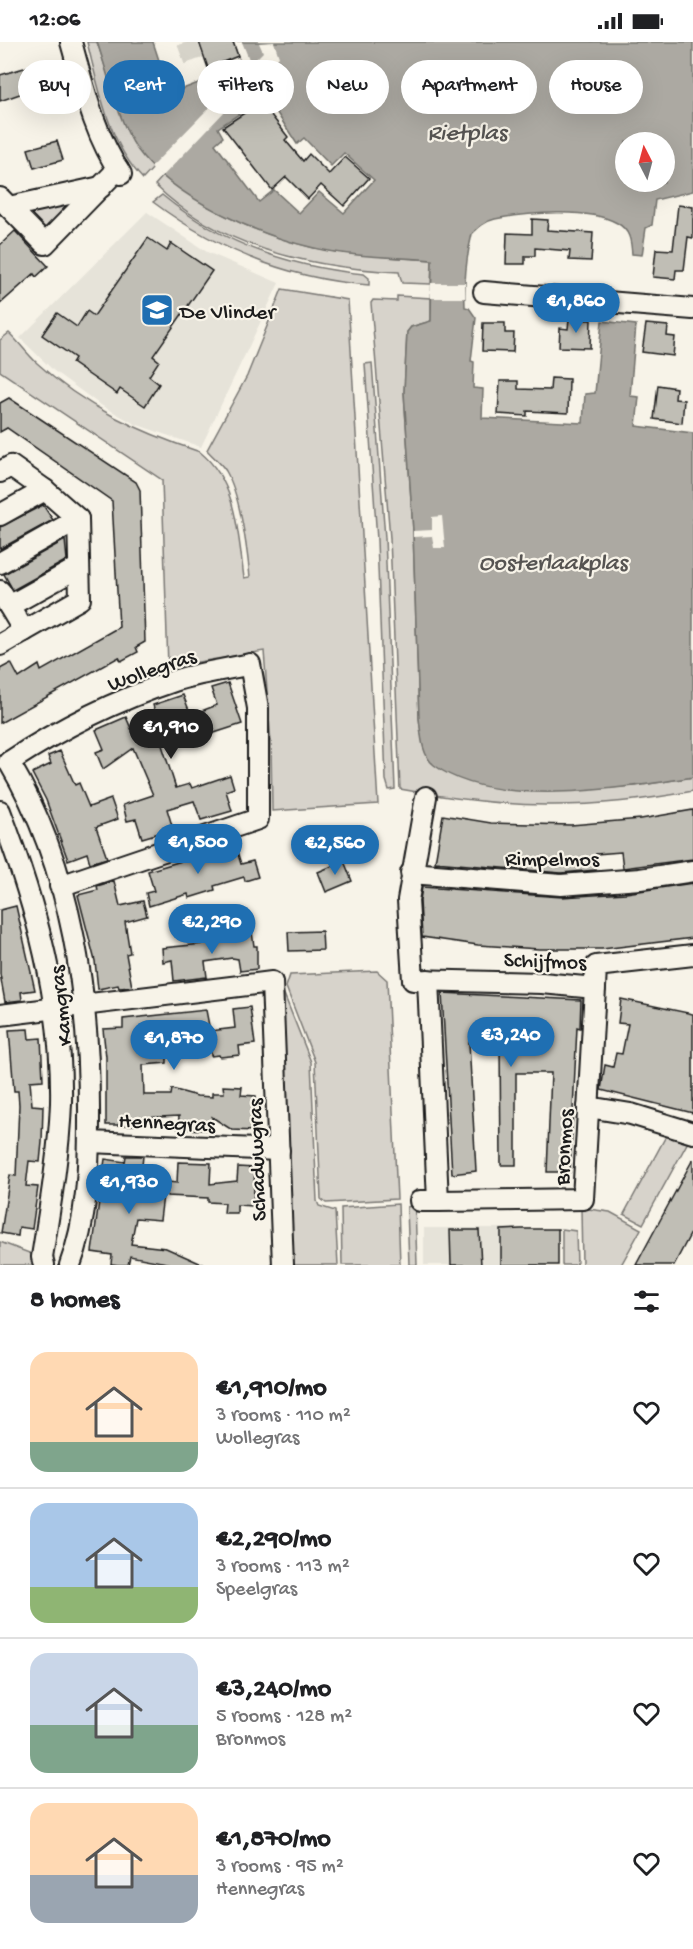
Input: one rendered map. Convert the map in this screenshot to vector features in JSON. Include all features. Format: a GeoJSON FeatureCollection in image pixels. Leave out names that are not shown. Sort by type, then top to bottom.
{"type":"FeatureCollection","features":[{"type":"Feature","properties":{"kind":"street"},"geometry":{"type":"LineString","coordinates":[[4,203],[45,244],[119,171],[106,152],[92,116],[71,42]]}},
{"type":"Feature","properties":{"kind":"street"},"geometry":{"type":"LineString","coordinates":[[4,203],[101,187]]}},
{"type":"Feature","properties":{"kind":"street"},"geometry":{"type":"LineString","coordinates":[[484,292],[693,309]]}},
{"type":"Feature","properties":{"kind":"street"},"geometry":{"type":"LineString","coordinates":[[0,472],[11,466],[45,490],[78,519],[80,599],[0,645]]}},
{"type":"Feature","properties":{"kind":"street"},"geometry":{"type":"LineString","coordinates":[[0,515],[45,490]]}},
{"type":"Feature","properties":{"kind":"street"},"geometry":{"type":"LineString","coordinates":[[0,562],[78,519]]}},
{"type":"Feature","properties":{"kind":"street"},"geometry":{"type":"LineString","coordinates":[[24,631],[5,598],[79,567]]}},
{"type":"Feature","properties":{"kind":"street","name":"Wollegras"},"geometry":{"type":"LineString","coordinates":[[5,762],[123,701],[175,681],[250,664],[258,708],[258,819],[60,886]]}},
{"type":"Feature","properties":{"kind":"street","name":"Kamgras"},"geometry":{"type":"LineString","coordinates":[[5,762],[38,820],[60,886],[75,939],[85,1006],[89,1142],[87,1185],[73,1264]]}},
{"type":"Feature","properties":{"kind":"street"},"geometry":{"type":"LineString","coordinates":[[420,980],[408,900],[426,797]]}},
{"type":"Feature","properties":{"kind":"street","name":"Kamgras"},"geometry":{"type":"LineString","coordinates":[[0,811],[23,871],[37,920],[56,1009],[61,1103],[42,1257],[44,1265]]}},
{"type":"Feature","properties":{"kind":"street","name":"Rimpelmos"},"geometry":{"type":"LineString","coordinates":[[411,873],[561,885],[640,879],[693,871]]}},
{"type":"Feature","properties":{"kind":"street","name":"Schijfmos"},"geometry":{"type":"LineString","coordinates":[[420,980],[542,983],[595,988],[596,966],[693,955]]}},
{"type":"Feature","properties":{"kind":"street","name":"Bronmos"},"geometry":{"type":"LineString","coordinates":[[420,980],[429,1201],[583,1199],[595,988]]}},
{"type":"Feature","properties":{"kind":"street","name":"Schaduwgras"},"geometry":{"type":"LineString","coordinates":[[85,1006],[272,982],[282,1265]]}},
{"type":"Feature","properties":{"kind":"street"},"geometry":{"type":"LineString","coordinates":[[0,1015],[85,1006]]}},
{"type":"Feature","properties":{"kind":"street"},"geometry":{"type":"LineString","coordinates":[[588,1107],[631,1114],[693,1133]]}},
{"type":"Feature","properties":{"kind":"street","name":"Hennegras"},"geometry":{"type":"LineString","coordinates":[[89,1142],[279,1150]]}},
{"type":"Feature","properties":{"kind":"shaded area"},"geometry":{"type":"Polygon","coordinates":[[[87,42],[97,42],[103,60],[103,103],[87,42]]]}},
{"type":"Feature","properties":{"kind":"shaded area"},"geometry":{"type":"Polygon","coordinates":[[[106,114],[121,114],[154,167],[143,179],[121,149],[106,114]]]}},
{"type":"Feature","properties":{"kind":"shaded area"},"geometry":{"type":"Polygon","coordinates":[[[164,175],[200,202],[242,224],[287,241],[343,253],[432,260],[431,284],[402,283],[399,272],[333,266],[268,251],[237,239],[208,225],[180,207],[155,185],[164,175]]]}},
{"type":"Feature","properties":{"kind":"shaded area"},"geometry":{"type":"Polygon","coordinates":[[[162,195],[208,227],[257,250],[309,265],[364,274],[369,278],[369,285],[339,282],[282,269],[228,248],[177,219],[153,202],[162,195]]]}},
{"type":"Feature","properties":{"kind":"shaded area"},"geometry":{"type":"Polygon","coordinates":[[[78,201],[45,235],[23,213],[78,201]]]}},
{"type":"Feature","properties":{"kind":"shaded area","name":"De Vlinder"},"geometry":{"type":"Polygon","coordinates":[[[147,212],[207,252],[279,283],[201,447],[135,424],[99,404],[54,371],[20,338],[147,212]]]}},
{"type":"Feature","properties":{"kind":"shaded area"},"geometry":{"type":"Polygon","coordinates":[[[282,289],[348,300],[378,804],[272,811],[271,743],[264,651],[168,667],[162,480],[0,371],[0,340],[9,333],[55,379],[93,405],[134,427],[200,452],[222,478],[229,493],[237,527],[244,578],[250,577],[236,494],[226,471],[207,450],[247,376],[282,289]]]}},
{"type":"Feature","properties":{"kind":"shaded area"},"geometry":{"type":"Polygon","coordinates":[[[397,296],[431,298],[431,321],[411,327],[407,332],[404,392],[413,531],[419,718],[422,740],[430,760],[442,769],[562,791],[636,786],[693,777],[693,791],[618,802],[546,805],[475,801],[400,789],[390,538],[371,303],[373,300],[397,301],[397,296]]]}},
{"type":"Feature","properties":{"kind":"shaded area"},"geometry":{"type":"Polygon","coordinates":[[[372,363],[385,538],[395,789],[389,790],[386,780],[377,540],[365,364],[372,363]]]}},
{"type":"Feature","properties":{"kind":"shaded area"},"geometry":{"type":"Polygon","coordinates":[[[377,971],[387,980],[397,1199],[326,1203],[321,1199],[315,1062],[286,987],[290,975],[377,971]]]}},
{"type":"Feature","properties":{"kind":"shaded area"},"geometry":{"type":"Polygon","coordinates":[[[282,989],[311,1062],[317,1201],[319,1206],[335,1211],[338,1265],[288,1265],[282,989]]]}},
{"type":"Feature","properties":{"kind":"shaded area"},"geometry":{"type":"Polygon","coordinates":[[[658,1131],[690,1138],[643,1224],[624,1214],[666,1136],[658,1131]]]}},
{"type":"Feature","properties":{"kind":"shaded area"},"geometry":{"type":"Polygon","coordinates":[[[398,1204],[400,1265],[342,1265],[341,1208],[398,1204]]]}},
{"type":"Feature","properties":{"kind":"shaded area"},"geometry":{"type":"Polygon","coordinates":[[[415,1205],[417,1265],[409,1265],[407,1207],[415,1205]]]}},
{"type":"Feature","properties":{"kind":"shaded area"},"geometry":{"type":"Polygon","coordinates":[[[581,1208],[610,1212],[641,1229],[621,1265],[582,1265],[581,1208]]]}},
{"type":"Feature","properties":{"kind":"shaded area"},"geometry":{"type":"Polygon","coordinates":[[[424,1228],[525,1228],[525,1265],[424,1265],[424,1228]]]}},
{"type":"Feature","properties":{"kind":"shaded area"},"geometry":{"type":"Polygon","coordinates":[[[562,1229],[576,1231],[577,1265],[562,1265],[562,1229]]]}},
{"type":"Feature","properties":{"kind":"shaded area"},"geometry":{"type":"Polygon","coordinates":[[[0,1242],[32,1254],[35,1265],[0,1265],[0,1242]]]}},
{"type":"Feature","properties":{"kind":"water","name":"Oosterlaakplas"},"geometry":{"type":"Polygon","coordinates":[[[97,42],[153,42],[159,60],[103,60],[97,42]]]}},
{"type":"Feature","properties":{"kind":"water","name":"Oosterlaakplas"},"geometry":{"type":"Polygon","coordinates":[[[234,42],[693,42],[693,191],[655,200],[652,225],[646,228],[642,255],[632,254],[630,240],[625,229],[605,218],[557,213],[495,219],[485,223],[472,234],[465,279],[465,307],[469,308],[476,318],[471,361],[474,362],[473,388],[483,389],[482,418],[583,423],[585,394],[595,393],[602,321],[636,325],[630,396],[639,397],[636,426],[693,433],[693,777],[596,790],[524,791],[490,787],[459,779],[430,761],[422,743],[419,718],[413,531],[404,392],[407,332],[411,327],[431,321],[432,260],[328,251],[292,242],[242,224],[193,198],[152,167],[137,149],[120,114],[185,114],[185,88],[197,84],[197,114],[239,114],[218,128],[223,137],[215,144],[259,202],[274,190],[299,213],[319,192],[344,213],[374,180],[344,153],[331,166],[304,138],[297,144],[278,114],[294,114],[294,60],[240,60],[234,42]]]}},
{"type":"Feature","properties":{"kind":"pier"},"geometry":{"type":"Polygon","coordinates":[[[234,42],[242,42],[249,60],[240,60],[234,42]]]}},
{"type":"Feature","properties":{"kind":"pier"},"geometry":{"type":"Polygon","coordinates":[[[274,42],[279,57],[276,60],[255,60],[263,52],[259,43],[274,42]]]}},
{"type":"Feature","properties":{"kind":"pier"},"geometry":{"type":"Polygon","coordinates":[[[203,114],[222,114],[162,177],[152,169],[152,166],[203,114]]]}},
{"type":"Feature","properties":{"kind":"pier"},"geometry":{"type":"Polygon","coordinates":[[[431,283],[465,283],[465,298],[431,298],[431,283]]]}},
{"type":"Feature","properties":{"kind":"pier"},"geometry":{"type":"Polygon","coordinates":[[[442,516],[445,548],[434,548],[432,536],[413,537],[413,531],[432,530],[432,517],[442,516]]]}},
{"type":"Feature","properties":{"kind":"building"},"geometry":{"type":"Polygon","coordinates":[[[199,42],[233,42],[238,56],[228,60],[205,60],[199,42]]]}},
{"type":"Feature","properties":{"kind":"building"},"geometry":{"type":"Polygon","coordinates":[[[18,70],[18,95],[0,101],[0,75],[18,70]]]}},
{"type":"Feature","properties":{"kind":"building"},"geometry":{"type":"Polygon","coordinates":[[[243,114],[270,114],[288,137],[285,140],[303,161],[309,154],[329,174],[345,157],[369,178],[344,206],[321,185],[308,199],[286,177],[272,190],[223,127],[243,114]]]}},
{"type":"Feature","properties":{"kind":"building"},"geometry":{"type":"Polygon","coordinates":[[[57,141],[63,160],[34,168],[28,149],[57,141]]]}},
{"type":"Feature","properties":{"kind":"building"},"geometry":{"type":"Polygon","coordinates":[[[678,205],[693,207],[693,238],[688,237],[684,270],[676,270],[675,279],[653,277],[656,249],[673,250],[678,205]]]}},
{"type":"Feature","properties":{"kind":"building"},"geometry":{"type":"Polygon","coordinates":[[[532,219],[548,220],[547,230],[593,233],[591,261],[569,260],[570,251],[535,248],[535,256],[525,256],[525,264],[506,264],[507,233],[532,234],[532,219]]]}},
{"type":"Feature","properties":{"kind":"building"},"geometry":{"type":"Polygon","coordinates":[[[15,231],[48,266],[36,277],[34,274],[0,304],[0,245],[15,231]]]}},
{"type":"Feature","properties":{"kind":"building"},"geometry":{"type":"Polygon","coordinates":[[[148,238],[167,251],[171,243],[212,271],[153,356],[159,361],[149,376],[159,384],[145,406],[120,389],[117,394],[72,363],[75,358],[42,335],[57,313],[77,327],[87,311],[94,316],[148,238]]]}},
{"type":"Feature","properties":{"kind":"building"},"geometry":{"type":"Polygon","coordinates":[[[569,319],[591,320],[590,348],[559,347],[560,328],[568,329],[569,319]]]}},
{"type":"Feature","properties":{"kind":"building"},"geometry":{"type":"Polygon","coordinates":[[[483,323],[505,323],[505,333],[514,333],[513,352],[482,351],[483,323]]]}},
{"type":"Feature","properties":{"kind":"building"},"geometry":{"type":"Polygon","coordinates":[[[646,324],[668,326],[667,336],[675,337],[673,356],[642,352],[646,324]]]}},
{"type":"Feature","properties":{"kind":"building"},"geometry":{"type":"Polygon","coordinates":[[[551,378],[569,379],[568,413],[527,411],[527,416],[498,414],[500,381],[518,381],[518,389],[550,390],[551,378]]]}},
{"type":"Feature","properties":{"kind":"building"},"geometry":{"type":"Polygon","coordinates":[[[658,385],[676,388],[675,399],[684,400],[682,423],[654,419],[658,385]]]}},
{"type":"Feature","properties":{"kind":"building"},"geometry":{"type":"Polygon","coordinates":[[[9,398],[136,482],[140,490],[145,642],[136,647],[138,652],[121,661],[119,657],[0,723],[0,669],[11,663],[19,678],[39,665],[41,671],[119,627],[112,501],[7,428],[0,432],[0,403],[9,398]]]}},
{"type":"Feature","properties":{"kind":"building"},"geometry":{"type":"Polygon","coordinates":[[[43,505],[53,520],[0,549],[0,527],[43,505]]]}},
{"type":"Feature","properties":{"kind":"building"},"geometry":{"type":"Polygon","coordinates":[[[65,540],[67,560],[13,590],[4,574],[65,540]]]}},
{"type":"Feature","properties":{"kind":"building"},"geometry":{"type":"Polygon","coordinates":[[[228,683],[242,724],[202,737],[200,729],[195,731],[194,727],[165,737],[166,741],[161,742],[176,788],[190,784],[192,788],[230,775],[234,788],[226,791],[232,811],[201,820],[194,801],[167,809],[173,829],[142,838],[136,819],[127,821],[123,805],[153,795],[133,748],[103,769],[96,752],[104,749],[96,730],[126,717],[133,733],[159,725],[153,705],[183,695],[191,715],[217,705],[211,688],[228,683]]]}},
{"type":"Feature","properties":{"kind":"building"},"geometry":{"type":"Polygon","coordinates":[[[60,751],[75,785],[79,783],[89,807],[111,799],[118,819],[96,827],[107,858],[90,863],[87,853],[68,860],[46,800],[32,773],[51,764],[48,756],[60,751]]]}},
{"type":"Feature","properties":{"kind":"building"},"geometry":{"type":"Polygon","coordinates":[[[693,810],[693,859],[623,868],[621,852],[596,854],[596,870],[561,873],[435,862],[443,815],[491,823],[571,825],[641,819],[693,810]]]}},
{"type":"Feature","properties":{"kind":"building"},"geometry":{"type":"Polygon","coordinates":[[[235,845],[241,864],[253,861],[258,877],[245,881],[244,877],[214,886],[215,890],[189,898],[188,894],[149,906],[146,893],[154,891],[148,871],[235,845]]]}},
{"type":"Feature","properties":{"kind":"building"},"geometry":{"type":"Polygon","coordinates":[[[344,861],[352,881],[326,892],[318,872],[344,861]]]}},
{"type":"Feature","properties":{"kind":"building"},"geometry":{"type":"Polygon","coordinates":[[[114,881],[120,906],[143,901],[147,916],[125,922],[130,953],[126,954],[132,987],[119,988],[118,985],[98,989],[95,961],[78,895],[98,890],[97,886],[114,881]]]}},
{"type":"Feature","properties":{"kind":"building"},"geometry":{"type":"Polygon","coordinates":[[[693,883],[693,938],[602,949],[539,949],[478,945],[422,937],[420,901],[422,887],[562,897],[626,893],[693,883]]]}},
{"type":"Feature","properties":{"kind":"building"},"geometry":{"type":"Polygon","coordinates":[[[16,906],[35,990],[21,992],[22,1000],[5,1002],[0,974],[0,910],[16,906]]]}},
{"type":"Feature","properties":{"kind":"building"},"geometry":{"type":"Polygon","coordinates":[[[236,930],[237,934],[252,932],[254,946],[257,946],[257,969],[240,971],[238,959],[232,958],[205,962],[207,977],[174,981],[172,960],[163,962],[162,948],[202,944],[202,940],[220,937],[219,932],[236,930]]]}},
{"type":"Feature","properties":{"kind":"building"},"geometry":{"type":"Polygon","coordinates":[[[322,931],[323,950],[289,951],[288,932],[322,931]]]}},
{"type":"Feature","properties":{"kind":"building"},"geometry":{"type":"Polygon","coordinates":[[[442,993],[581,1000],[580,1028],[577,1027],[570,1172],[547,1172],[551,1073],[516,1073],[516,1165],[501,1165],[500,1044],[469,1042],[476,1171],[452,1174],[442,993]]]}},
{"type":"Feature","properties":{"kind":"building"},"geometry":{"type":"Polygon","coordinates":[[[621,999],[693,1014],[693,1113],[601,1090],[605,1065],[613,1067],[616,1053],[622,1054],[628,1024],[618,1023],[621,999]]]}},
{"type":"Feature","properties":{"kind":"building"},"geometry":{"type":"Polygon","coordinates":[[[250,1007],[255,1044],[239,1046],[240,1055],[220,1057],[219,1055],[211,1056],[210,1044],[180,1048],[180,1052],[167,1054],[167,1063],[143,1065],[144,1095],[171,1095],[172,1089],[197,1096],[212,1097],[212,1093],[224,1093],[223,1086],[242,1087],[241,1095],[256,1096],[255,1131],[232,1130],[212,1117],[212,1130],[178,1129],[179,1116],[140,1118],[140,1125],[106,1125],[106,1057],[103,1029],[123,1028],[123,1019],[206,1010],[210,1031],[235,1028],[233,1009],[250,1007]]]}},
{"type":"Feature","properties":{"kind":"building"},"geometry":{"type":"Polygon","coordinates":[[[28,1029],[29,1039],[41,1038],[43,1080],[30,1081],[32,1105],[43,1106],[42,1142],[40,1162],[29,1161],[26,1186],[38,1187],[32,1229],[19,1227],[18,1236],[1,1233],[10,1175],[16,1176],[19,1105],[18,1091],[14,1091],[9,1030],[28,1029]]]}},
{"type":"Feature","properties":{"kind":"building"},"geometry":{"type":"Polygon","coordinates":[[[126,1156],[143,1156],[140,1184],[164,1187],[160,1220],[136,1218],[131,1244],[166,1248],[204,1265],[177,1265],[130,1256],[128,1265],[119,1265],[111,1264],[112,1255],[92,1252],[105,1159],[125,1162],[126,1156]]]}},
{"type":"Feature","properties":{"kind":"building"},"geometry":{"type":"Polygon","coordinates":[[[693,1159],[693,1229],[674,1265],[636,1265],[693,1159]]]}},
{"type":"Feature","properties":{"kind":"building"},"geometry":{"type":"Polygon","coordinates":[[[178,1162],[211,1163],[210,1184],[237,1181],[238,1167],[255,1168],[253,1206],[237,1205],[237,1213],[224,1213],[225,1203],[208,1202],[208,1198],[167,1196],[168,1182],[177,1183],[178,1162]]]}},
{"type":"Feature","properties":{"kind":"building"},"geometry":{"type":"Polygon","coordinates":[[[558,1229],[558,1265],[501,1265],[501,1230],[558,1229]]]}},
{"type":"Feature","properties":{"kind":"building"},"geometry":{"type":"Polygon","coordinates":[[[450,1230],[479,1230],[481,1265],[451,1265],[450,1230]]]}},
{"type":"Feature","properties":{"kind":"tunnel"},"geometry":{"type":"LineString","coordinates":[[187,42],[195,64]]}},
{"type":"Feature","properties":{"kind":"place","name":"De Vlinder"},"geometry":{"type":"Point","coordinates":[157,310]}},
{"type":"Feature","properties":{"kind":"water label","name":"Rietplas"},"geometry":{"type":"Point","coordinates":[467,131]}}]}
